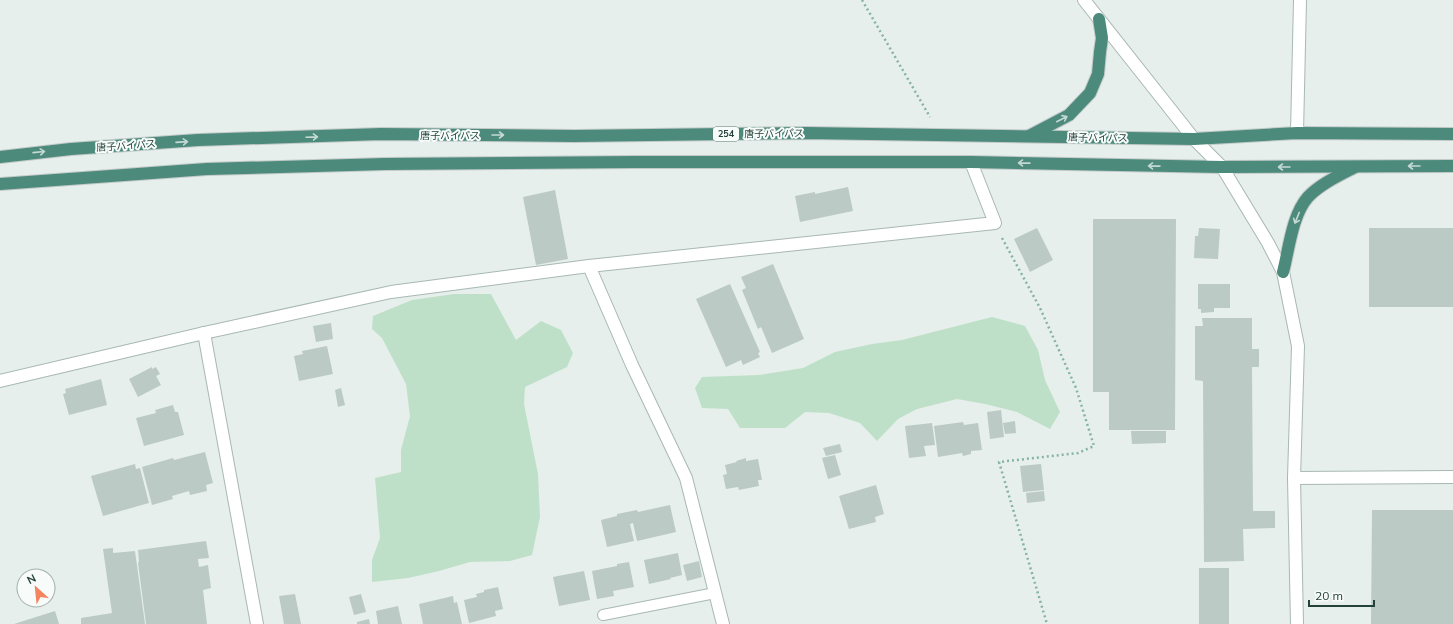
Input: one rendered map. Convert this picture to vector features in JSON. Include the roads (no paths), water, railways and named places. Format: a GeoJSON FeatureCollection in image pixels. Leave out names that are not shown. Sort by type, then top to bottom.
{"type":"FeatureCollection","features":[{"type":"Feature","properties":{"kind":"highway"},"geometry":{"type":"LineString","coordinates":[[1028,136],[1069,115],[1090,93],[1098,74],[1102,38],[1099,19]]}},
{"type":"Feature","properties":{"kind":"highway","name":"唐子バイパス"},"geometry":{"type":"LineString","coordinates":[[0,157],[71,149],[198,140],[381,134],[574,136],[806,133],[1194,139],[1297,133],[1453,134]]}},
{"type":"Feature","properties":{"kind":"highway"},"geometry":{"type":"LineString","coordinates":[[0,184],[207,169],[385,164],[971,162],[1222,167],[1453,166]]}},
{"type":"Feature","properties":{"kind":"highway"},"geometry":{"type":"LineString","coordinates":[[1283,272],[1294,226],[1301,208],[1308,196],[1328,182],[1356,167]]}},
{"type":"Feature","properties":{"kind":"street"},"geometry":{"type":"LineString","coordinates":[[1084,0],[1194,139],[1222,167],[1268,243],[1283,272],[1298,346],[1294,478],[1297,624]]}},
{"type":"Feature","properties":{"kind":"street"},"geometry":{"type":"LineString","coordinates":[[1297,133],[1300,0]]}},
{"type":"Feature","properties":{"kind":"street"},"geometry":{"type":"LineString","coordinates":[[0,381],[204,333],[391,292],[589,266],[995,224],[971,162]]}},
{"type":"Feature","properties":{"kind":"street"},"geometry":{"type":"LineString","coordinates":[[589,266],[632,365],[686,478],[723,624]]}},
{"type":"Feature","properties":{"kind":"street"},"geometry":{"type":"LineString","coordinates":[[204,333],[257,624]]}},
{"type":"Feature","properties":{"kind":"street"},"geometry":{"type":"LineString","coordinates":[[1294,478],[1453,477]]}},
{"type":"Feature","properties":{"kind":"lane"},"geometry":{"type":"LineString","coordinates":[[603,615],[715,593]]}}]}
